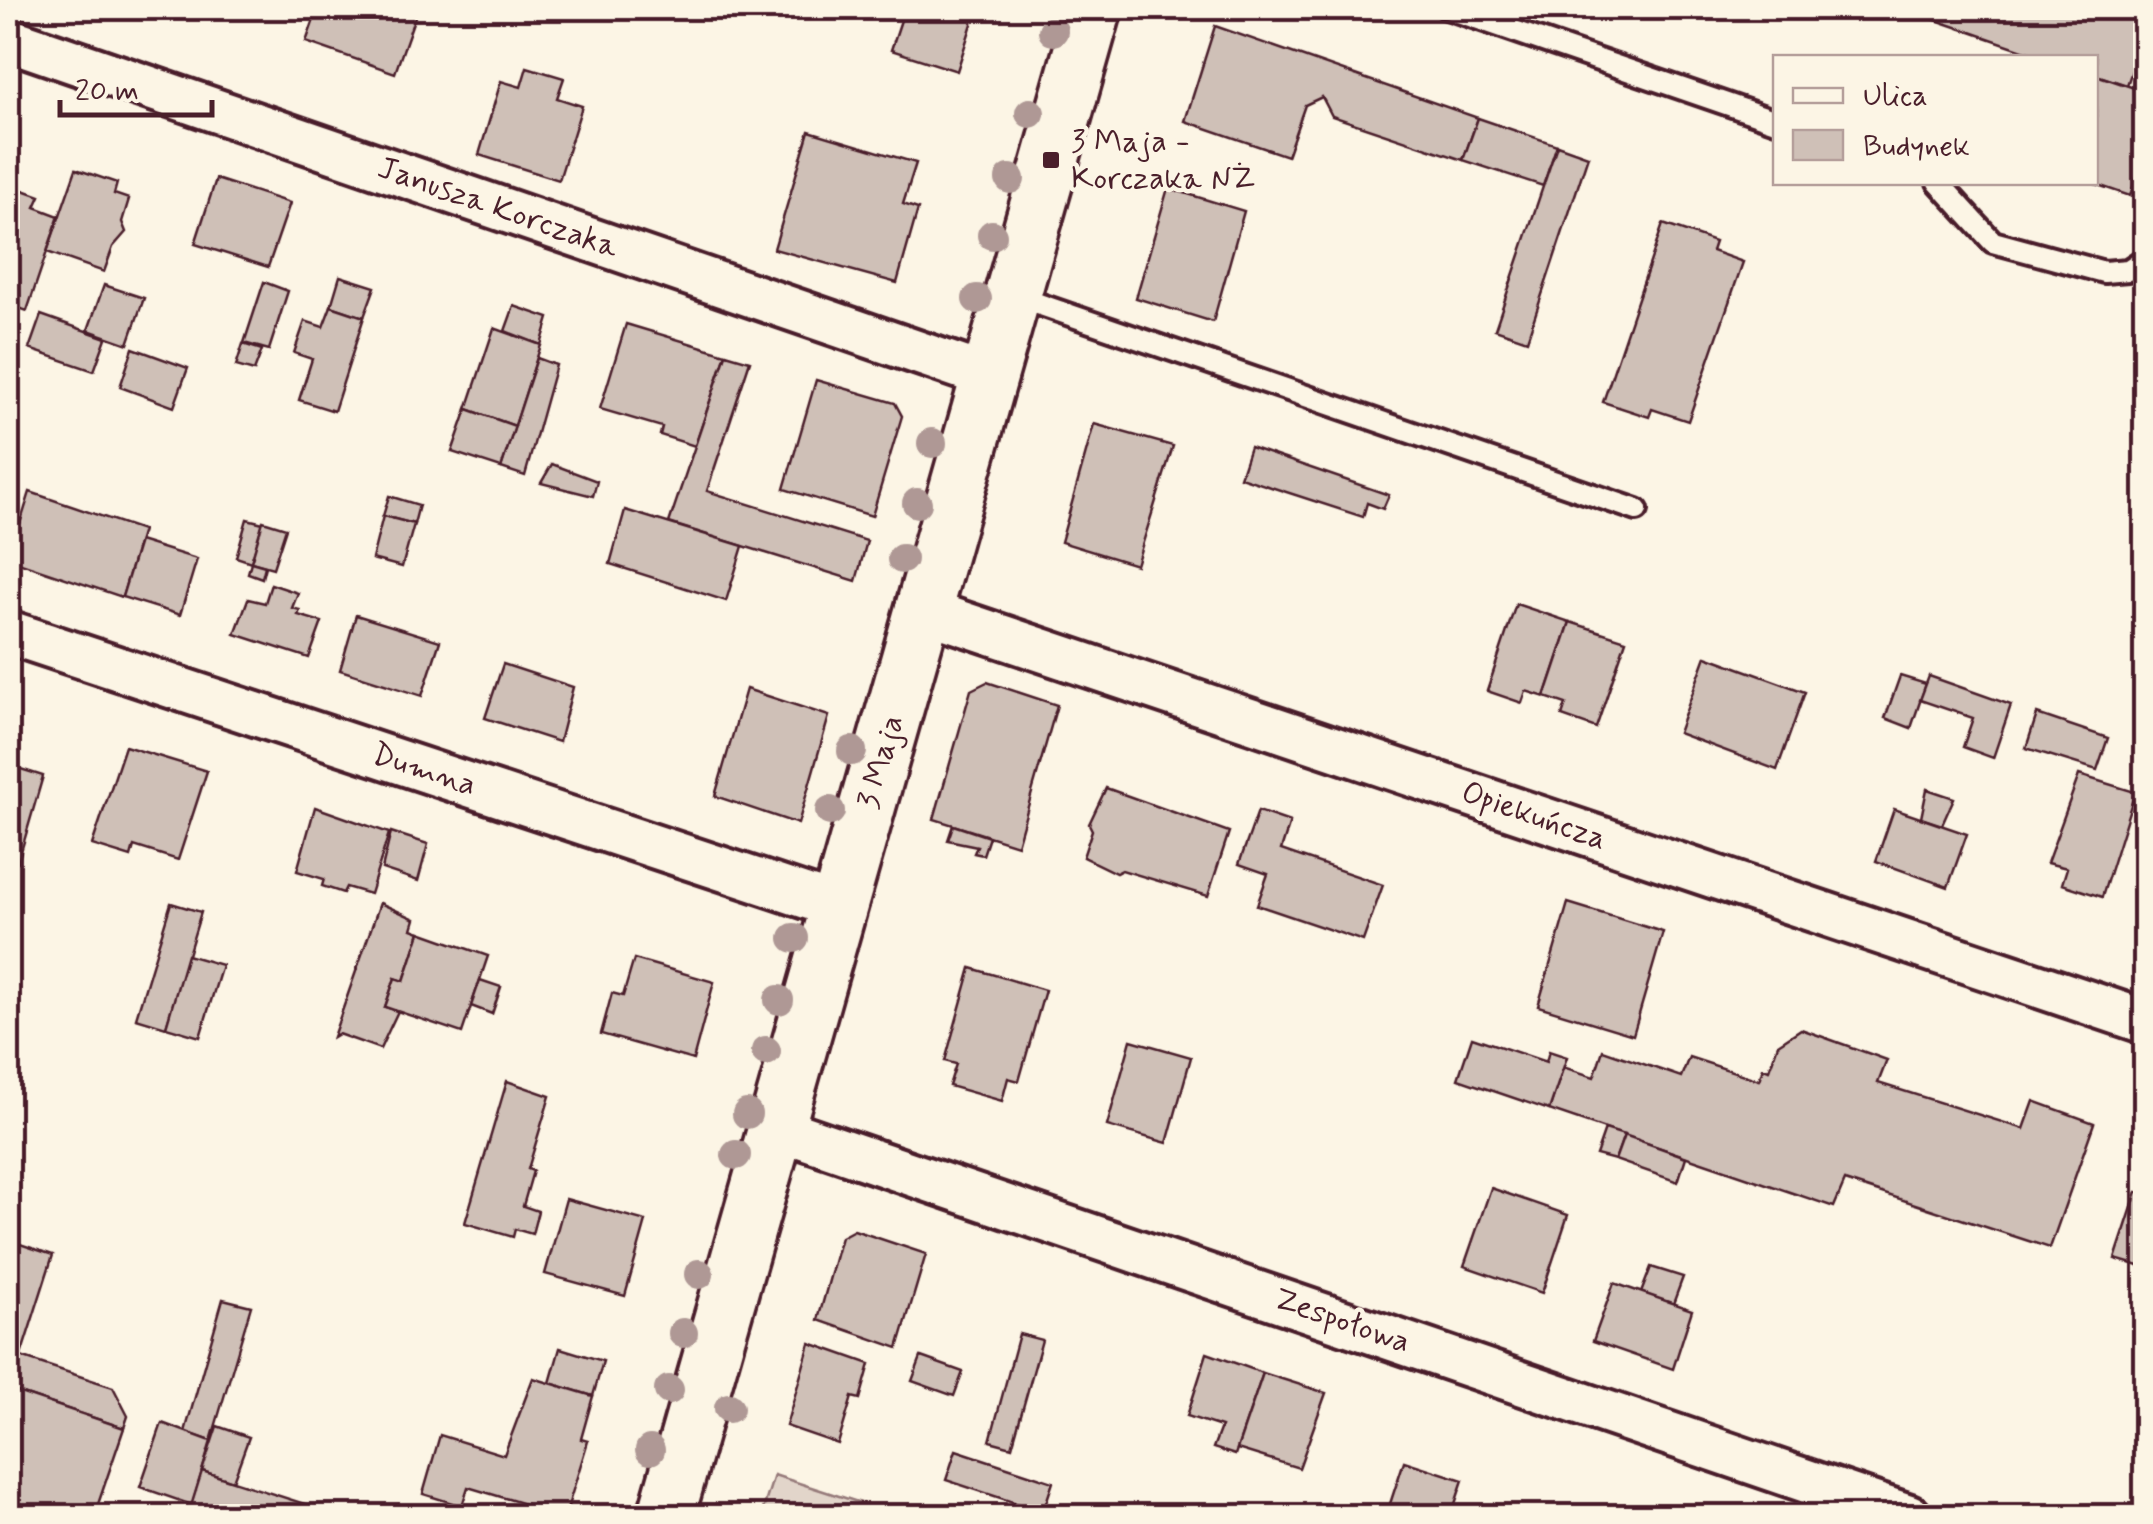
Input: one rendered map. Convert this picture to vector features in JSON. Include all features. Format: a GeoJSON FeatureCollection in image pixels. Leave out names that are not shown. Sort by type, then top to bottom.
{"type":"FeatureCollection","features":[{"type":"Feature","properties":{"kind":"street","name":"3 Maja"},"geometry":{"type":"LineString","coordinates":[[666,1516],[1094,8]]}},
{"type":"Feature","properties":{"kind":"street","name":"Janusza Korczaka"},"geometry":{"type":"LineString","coordinates":[[8,39],[989,377]]}},
{"type":"Feature","properties":{"kind":"street","name":"Opiekuńcza"},"geometry":{"type":"LineString","coordinates":[[923,610],[2146,1022]]}},
{"type":"Feature","properties":{"kind":"street","name":"Dumna"},"geometry":{"type":"LineString","coordinates":[[8,632],[840,908]]}},
{"type":"Feature","properties":{"kind":"street","name":"Zespołowa"},"geometry":{"type":"LineString","coordinates":[[774,1127],[1909,1516]]}},
{"type":"Feature","properties":{"kind":"lane"},"geometry":{"type":"LineString","coordinates":[[1448,8],[1773,121]]}},
{"type":"Feature","properties":{"kind":"lane"},"geometry":{"type":"LineString","coordinates":[[1941,185],[1994,242],[2104,272],[2128,270],[2146,258]]}},
{"type":"Feature","properties":{"kind":"lane"},"geometry":{"type":"LineString","coordinates":[[1013,295],[1637,510]]}},
{"type":"Feature","properties":{"kind":"shaded area"},"geometry":{"type":"Polygon","coordinates":[[[774,1475],[901,1516],[761,1516],[774,1475]]]}},
{"type":"Feature","properties":{"kind":"building"},"geometry":{"type":"Polygon","coordinates":[[[318,8],[418,8],[395,73],[306,42],[318,8]]]}},
{"type":"Feature","properties":{"kind":"building"},"geometry":{"type":"Polygon","coordinates":[[[905,8],[977,8],[957,71],[891,50],[905,8]]]}},
{"type":"Feature","properties":{"kind":"building"},"geometry":{"type":"Polygon","coordinates":[[[1901,8],[2146,8],[2146,31],[2127,85],[2098,76],[2098,55],[2037,55],[1901,8]]]}},
{"type":"Feature","properties":{"kind":"building"},"geometry":{"type":"Polygon","coordinates":[[[1215,26],[1478,118],[1463,160],[1332,116],[1322,97],[1305,105],[1287,156],[1185,121],[1215,26]]]}},
{"type":"Feature","properties":{"kind":"building"},"geometry":{"type":"Polygon","coordinates":[[[527,67],[564,78],[557,98],[582,106],[559,180],[479,155],[501,81],[521,87],[527,67]]]}},
{"type":"Feature","properties":{"kind":"building"},"geometry":{"type":"Polygon","coordinates":[[[2098,76],[2146,92],[2146,150],[2130,196],[2098,185],[2098,76]]]}},
{"type":"Feature","properties":{"kind":"building"},"geometry":{"type":"Polygon","coordinates":[[[1478,118],[1557,145],[1543,186],[1463,160],[1478,118]]]}},
{"type":"Feature","properties":{"kind":"building"},"geometry":{"type":"Polygon","coordinates":[[[809,131],[916,163],[903,204],[918,209],[897,283],[774,249],[809,131]]]}},
{"type":"Feature","properties":{"kind":"building"},"geometry":{"type":"Polygon","coordinates":[[[1557,145],[1588,156],[1527,340],[1495,329],[1557,145]]]}},
{"type":"Feature","properties":{"kind":"building"},"geometry":{"type":"Polygon","coordinates":[[[76,169],[117,183],[114,194],[129,199],[122,222],[126,232],[113,247],[104,272],[47,252],[76,169]]]}},
{"type":"Feature","properties":{"kind":"building"},"geometry":{"type":"Polygon","coordinates":[[[216,179],[290,203],[268,267],[195,244],[216,179]]]}},
{"type":"Feature","properties":{"kind":"building"},"geometry":{"type":"Polygon","coordinates":[[[15,187],[40,196],[35,207],[59,216],[27,311],[8,304],[8,207],[15,187]]]}},
{"type":"Feature","properties":{"kind":"building"},"geometry":{"type":"Polygon","coordinates":[[[1168,188],[1244,211],[1213,322],[1136,298],[1168,188]]]}},
{"type":"Feature","properties":{"kind":"building"},"geometry":{"type":"Polygon","coordinates":[[[1663,224],[1715,242],[1712,251],[1743,262],[1688,421],[1652,409],[1649,417],[1603,402],[1663,224]]]}},
{"type":"Feature","properties":{"kind":"building"},"geometry":{"type":"Polygon","coordinates":[[[340,276],[375,287],[364,317],[331,306],[340,276]]]}},
{"type":"Feature","properties":{"kind":"building"},"geometry":{"type":"Polygon","coordinates":[[[264,282],[288,291],[269,350],[244,343],[264,282]]]}},
{"type":"Feature","properties":{"kind":"building"},"geometry":{"type":"Polygon","coordinates":[[[104,285],[144,298],[128,344],[88,330],[104,285]]]}},
{"type":"Feature","properties":{"kind":"building"},"geometry":{"type":"Polygon","coordinates":[[[331,306],[364,317],[334,411],[299,400],[312,359],[294,353],[305,321],[323,327],[331,306]]]}},
{"type":"Feature","properties":{"kind":"building"},"geometry":{"type":"Polygon","coordinates":[[[514,306],[549,318],[541,345],[505,331],[514,306]]]}},
{"type":"Feature","properties":{"kind":"building"},"geometry":{"type":"Polygon","coordinates":[[[41,315],[106,338],[94,371],[29,349],[41,315]]]}},
{"type":"Feature","properties":{"kind":"building"},"geometry":{"type":"Polygon","coordinates":[[[626,324],[726,354],[695,446],[660,435],[662,427],[600,409],[626,324]]]}},
{"type":"Feature","properties":{"kind":"building"},"geometry":{"type":"Polygon","coordinates":[[[494,328],[541,345],[515,426],[467,409],[494,328]]]}},
{"type":"Feature","properties":{"kind":"building"},"geometry":{"type":"Polygon","coordinates":[[[243,344],[262,350],[254,371],[236,366],[243,344]]]}},
{"type":"Feature","properties":{"kind":"building"},"geometry":{"type":"Polygon","coordinates":[[[133,348],[188,368],[174,407],[120,387],[133,348]]]}},
{"type":"Feature","properties":{"kind":"building"},"geometry":{"type":"Polygon","coordinates":[[[726,354],[750,361],[707,491],[867,541],[856,581],[669,523],[726,354]]]}},
{"type":"Feature","properties":{"kind":"building"},"geometry":{"type":"Polygon","coordinates":[[[537,358],[556,365],[525,476],[501,468],[537,358]]]}},
{"type":"Feature","properties":{"kind":"building"},"geometry":{"type":"Polygon","coordinates":[[[816,380],[895,403],[902,416],[872,516],[784,489],[816,380]]]}},
{"type":"Feature","properties":{"kind":"building"},"geometry":{"type":"Polygon","coordinates":[[[467,409],[515,426],[501,468],[452,452],[467,409]]]}},
{"type":"Feature","properties":{"kind":"building"},"geometry":{"type":"Polygon","coordinates":[[[1094,424],[1173,446],[1136,565],[1061,542],[1094,424]]]}},
{"type":"Feature","properties":{"kind":"building"},"geometry":{"type":"Polygon","coordinates":[[[1250,447],[1389,495],[1383,509],[1367,503],[1363,517],[1240,477],[1250,447]]]}},
{"type":"Feature","properties":{"kind":"building"},"geometry":{"type":"Polygon","coordinates":[[[552,464],[597,481],[593,496],[541,483],[552,464]]]}},
{"type":"Feature","properties":{"kind":"building"},"geometry":{"type":"Polygon","coordinates":[[[30,492],[142,530],[122,597],[9,559],[30,492]]]}},
{"type":"Feature","properties":{"kind":"building"},"geometry":{"type":"Polygon","coordinates":[[[389,496],[419,505],[414,524],[383,516],[389,496]]]}},
{"type":"Feature","properties":{"kind":"building"},"geometry":{"type":"Polygon","coordinates":[[[625,510],[743,546],[726,601],[610,564],[625,510]]]}},
{"type":"Feature","properties":{"kind":"building"},"geometry":{"type":"Polygon","coordinates":[[[383,516],[414,524],[402,567],[372,559],[383,516]]]}},
{"type":"Feature","properties":{"kind":"building"},"geometry":{"type":"Polygon","coordinates":[[[247,519],[263,523],[251,562],[236,557],[247,519]]]}},
{"type":"Feature","properties":{"kind":"building"},"geometry":{"type":"Polygon","coordinates":[[[263,521],[286,528],[273,568],[251,562],[263,521]]]}},
{"type":"Feature","properties":{"kind":"building"},"geometry":{"type":"Polygon","coordinates":[[[139,541],[197,559],[180,615],[122,597],[139,541]]]}},
{"type":"Feature","properties":{"kind":"building"},"geometry":{"type":"Polygon","coordinates":[[[251,562],[265,566],[262,578],[248,573],[251,562]]]}},
{"type":"Feature","properties":{"kind":"building"},"geometry":{"type":"Polygon","coordinates":[[[271,584],[298,593],[292,608],[300,610],[298,615],[322,622],[309,658],[235,634],[248,599],[265,603],[271,584]]]}},
{"type":"Feature","properties":{"kind":"building"},"geometry":{"type":"Polygon","coordinates":[[[1516,604],[1570,622],[1545,697],[1526,691],[1522,703],[1487,691],[1516,604]]]}},
{"type":"Feature","properties":{"kind":"building"},"geometry":{"type":"Polygon","coordinates":[[[356,615],[440,641],[422,696],[340,670],[356,615]]]}},
{"type":"Feature","properties":{"kind":"building"},"geometry":{"type":"Polygon","coordinates":[[[1570,622],[1626,640],[1596,728],[1562,716],[1566,704],[1545,697],[1570,622]]]}},
{"type":"Feature","properties":{"kind":"building"},"geometry":{"type":"Polygon","coordinates":[[[1706,656],[1805,692],[1777,770],[1678,733],[1706,656]]]}},
{"type":"Feature","properties":{"kind":"building"},"geometry":{"type":"Polygon","coordinates":[[[503,664],[573,687],[559,742],[485,718],[503,664]]]}},
{"type":"Feature","properties":{"kind":"building"},"geometry":{"type":"Polygon","coordinates":[[[1900,676],[1926,684],[1911,728],[1885,718],[1900,676]]]}},
{"type":"Feature","properties":{"kind":"building"},"geometry":{"type":"Polygon","coordinates":[[[1929,676],[2011,705],[1993,758],[1963,747],[1973,718],[1920,700],[1929,676]]]}},
{"type":"Feature","properties":{"kind":"building"},"geometry":{"type":"Polygon","coordinates":[[[987,682],[1057,705],[1017,845],[934,819],[971,690],[987,682]]]}},
{"type":"Feature","properties":{"kind":"building"},"geometry":{"type":"Polygon","coordinates":[[[746,689],[829,716],[798,824],[715,796],[746,689]]]}},
{"type":"Feature","properties":{"kind":"building"},"geometry":{"type":"Polygon","coordinates":[[[2037,714],[2108,738],[2097,770],[2026,748],[2037,714]]]}},
{"type":"Feature","properties":{"kind":"building"},"geometry":{"type":"Polygon","coordinates":[[[125,746],[207,771],[178,860],[134,846],[131,857],[92,845],[125,746]]]}},
{"type":"Feature","properties":{"kind":"building"},"geometry":{"type":"Polygon","coordinates":[[[8,765],[43,776],[18,862],[8,859],[8,765]]]}},
{"type":"Feature","properties":{"kind":"building"},"geometry":{"type":"Polygon","coordinates":[[[2079,775],[2135,792],[2102,897],[2062,884],[2067,868],[2047,863],[2079,775]]]}},
{"type":"Feature","properties":{"kind":"building"},"geometry":{"type":"Polygon","coordinates":[[[1106,788],[1229,832],[1208,896],[1122,870],[1116,873],[1083,857],[1092,830],[1089,824],[1106,788]]]}},
{"type":"Feature","properties":{"kind":"building"},"geometry":{"type":"Polygon","coordinates":[[[1927,789],[1954,798],[1942,825],[1921,818],[1927,789]]]}},
{"type":"Feature","properties":{"kind":"building"},"geometry":{"type":"Polygon","coordinates":[[[315,807],[389,833],[370,894],[346,887],[343,893],[322,886],[324,879],[297,871],[315,807]]]}},
{"type":"Feature","properties":{"kind":"building"},"geometry":{"type":"Polygon","coordinates":[[[1894,809],[1967,834],[1948,887],[1876,861],[1894,809]]]}},
{"type":"Feature","properties":{"kind":"building"},"geometry":{"type":"Polygon","coordinates":[[[1258,811],[1290,822],[1281,850],[1383,885],[1363,941],[1257,905],[1268,874],[1239,864],[1258,811]]]}},
{"type":"Feature","properties":{"kind":"building"},"geometry":{"type":"Polygon","coordinates":[[[953,825],[989,837],[983,855],[974,853],[977,846],[948,840],[953,825]]]}},
{"type":"Feature","properties":{"kind":"building"},"geometry":{"type":"Polygon","coordinates":[[[391,832],[428,844],[418,881],[382,869],[391,832]]]}},
{"type":"Feature","properties":{"kind":"building"},"geometry":{"type":"Polygon","coordinates":[[[171,903],[201,912],[166,1027],[136,1018],[171,903]]]}},
{"type":"Feature","properties":{"kind":"building"},"geometry":{"type":"Polygon","coordinates":[[[380,903],[415,919],[412,929],[420,932],[404,981],[395,978],[385,1007],[398,1011],[380,1049],[338,1034],[333,1037],[380,903]]]}},
{"type":"Feature","properties":{"kind":"building"},"geometry":{"type":"Polygon","coordinates":[[[1568,903],[1663,932],[1633,1035],[1538,1006],[1568,903]]]}},
{"type":"Feature","properties":{"kind":"building"},"geometry":{"type":"Polygon","coordinates":[[[420,932],[488,956],[462,1033],[385,1007],[395,978],[404,981],[420,932]]]}},
{"type":"Feature","properties":{"kind":"building"},"geometry":{"type":"Polygon","coordinates":[[[187,955],[222,965],[200,1037],[166,1027],[187,955]]]}},
{"type":"Feature","properties":{"kind":"building"},"geometry":{"type":"Polygon","coordinates":[[[634,959],[714,982],[693,1060],[601,1034],[612,993],[623,996],[634,959]]]}},
{"type":"Feature","properties":{"kind":"building"},"geometry":{"type":"Polygon","coordinates":[[[971,968],[1045,990],[1019,1081],[1008,1078],[1002,1101],[949,1086],[956,1064],[945,1061],[971,968]]]}},
{"type":"Feature","properties":{"kind":"building"},"geometry":{"type":"Polygon","coordinates":[[[480,980],[501,987],[492,1014],[471,1006],[480,980]]]}},
{"type":"Feature","properties":{"kind":"building"},"geometry":{"type":"Polygon","coordinates":[[[1801,1029],[1887,1060],[1878,1083],[2024,1129],[2034,1101],[2094,1123],[2050,1248],[1845,1181],[1834,1207],[1549,1110],[1563,1067],[1594,1077],[1603,1050],[1681,1077],[1689,1057],[1759,1080],[1763,1068],[1769,1070],[1778,1044],[1801,1029]]]}},
{"type":"Feature","properties":{"kind":"building"},"geometry":{"type":"Polygon","coordinates":[[[1472,1037],[1546,1062],[1549,1051],[1567,1057],[1549,1110],[1458,1079],[1472,1037]]]}},
{"type":"Feature","properties":{"kind":"building"},"geometry":{"type":"Polygon","coordinates":[[[1131,1040],[1191,1057],[1167,1143],[1107,1126],[1131,1040]]]}},
{"type":"Feature","properties":{"kind":"building"},"geometry":{"type":"Polygon","coordinates":[[[507,1081],[550,1096],[528,1169],[533,1171],[523,1206],[538,1211],[532,1234],[515,1229],[513,1237],[465,1223],[507,1081]]]}},
{"type":"Feature","properties":{"kind":"building"},"geometry":{"type":"Polygon","coordinates":[[[1605,1129],[1624,1135],[1615,1160],[1596,1155],[1605,1129]]]}},
{"type":"Feature","properties":{"kind":"building"},"geometry":{"type":"Polygon","coordinates":[[[1624,1135],[1686,1157],[1678,1182],[1615,1160],[1624,1135]]]}},
{"type":"Feature","properties":{"kind":"building"},"geometry":{"type":"Polygon","coordinates":[[[1491,1188],[1568,1215],[1542,1293],[1464,1266],[1491,1188]]]}},
{"type":"Feature","properties":{"kind":"building"},"geometry":{"type":"Polygon","coordinates":[[[2146,1190],[2146,1268],[2115,1259],[2137,1192],[2144,1194],[2146,1190]]]}},
{"type":"Feature","properties":{"kind":"building"},"geometry":{"type":"Polygon","coordinates":[[[566,1199],[646,1221],[625,1296],[545,1274],[566,1199]]]}},
{"type":"Feature","properties":{"kind":"building"},"geometry":{"type":"Polygon","coordinates":[[[854,1230],[926,1254],[898,1348],[818,1320],[841,1237],[854,1230]]]}},
{"type":"Feature","properties":{"kind":"building"},"geometry":{"type":"Polygon","coordinates":[[[8,1240],[53,1255],[17,1368],[8,1364],[8,1240]]]}},
{"type":"Feature","properties":{"kind":"building"},"geometry":{"type":"Polygon","coordinates":[[[1651,1267],[1683,1277],[1673,1304],[1641,1293],[1651,1267]]]}},
{"type":"Feature","properties":{"kind":"building"},"geometry":{"type":"Polygon","coordinates":[[[1614,1283],[1692,1310],[1673,1369],[1593,1341],[1614,1283]]]}},
{"type":"Feature","properties":{"kind":"building"},"geometry":{"type":"Polygon","coordinates":[[[223,1299],[251,1306],[211,1441],[185,1432],[223,1299]]]}},
{"type":"Feature","properties":{"kind":"building"},"geometry":{"type":"Polygon","coordinates":[[[1019,1334],[1042,1340],[1012,1447],[990,1441],[1019,1334]]]}},
{"type":"Feature","properties":{"kind":"building"},"geometry":{"type":"Polygon","coordinates":[[[810,1343],[870,1364],[860,1399],[852,1397],[838,1444],[786,1426],[810,1343]]]}},
{"type":"Feature","properties":{"kind":"building"},"geometry":{"type":"Polygon","coordinates":[[[560,1348],[603,1361],[593,1396],[550,1383],[560,1348]]]}},
{"type":"Feature","properties":{"kind":"building"},"geometry":{"type":"Polygon","coordinates":[[[1207,1353],[1263,1373],[1235,1455],[1213,1448],[1221,1427],[1187,1416],[1207,1353]]]}},
{"type":"Feature","properties":{"kind":"building"},"geometry":{"type":"Polygon","coordinates":[[[21,1357],[113,1387],[128,1416],[124,1428],[11,1390],[21,1357]]]}},
{"type":"Feature","properties":{"kind":"building"},"geometry":{"type":"Polygon","coordinates":[[[921,1357],[963,1372],[954,1396],[912,1381],[921,1357]]]}},
{"type":"Feature","properties":{"kind":"building"},"geometry":{"type":"Polygon","coordinates":[[[1263,1373],[1326,1393],[1299,1468],[1237,1449],[1263,1373]]]}},
{"type":"Feature","properties":{"kind":"building"},"geometry":{"type":"Polygon","coordinates":[[[533,1378],[593,1396],[581,1439],[588,1441],[565,1516],[468,1487],[462,1506],[423,1494],[440,1435],[504,1455],[533,1378]]]}},
{"type":"Feature","properties":{"kind":"building"},"geometry":{"type":"Polygon","coordinates":[[[8,1389],[124,1428],[94,1516],[8,1516],[8,1389]]]}},
{"type":"Feature","properties":{"kind":"building"},"geometry":{"type":"Polygon","coordinates":[[[162,1423],[211,1441],[192,1505],[140,1487],[162,1423]]]}},
{"type":"Feature","properties":{"kind":"building"},"geometry":{"type":"Polygon","coordinates":[[[217,1426],[249,1437],[233,1481],[202,1471],[217,1426]]]}},
{"type":"Feature","properties":{"kind":"building"},"geometry":{"type":"Polygon","coordinates":[[[956,1450],[1053,1482],[1043,1512],[946,1480],[956,1450]]]}},
{"type":"Feature","properties":{"kind":"building"},"geometry":{"type":"Polygon","coordinates":[[[1404,1461],[1463,1480],[1451,1516],[1386,1516],[1404,1461]]]}},
{"type":"Feature","properties":{"kind":"building"},"geometry":{"type":"Polygon","coordinates":[[[202,1471],[233,1481],[342,1516],[188,1516],[202,1471]]]}},
{"type":"Feature","properties":{"kind":"place","name":"3 Maja - Korczaka NŻ"},"geometry":{"type":"Point","coordinates":[1051,160]}}]}
